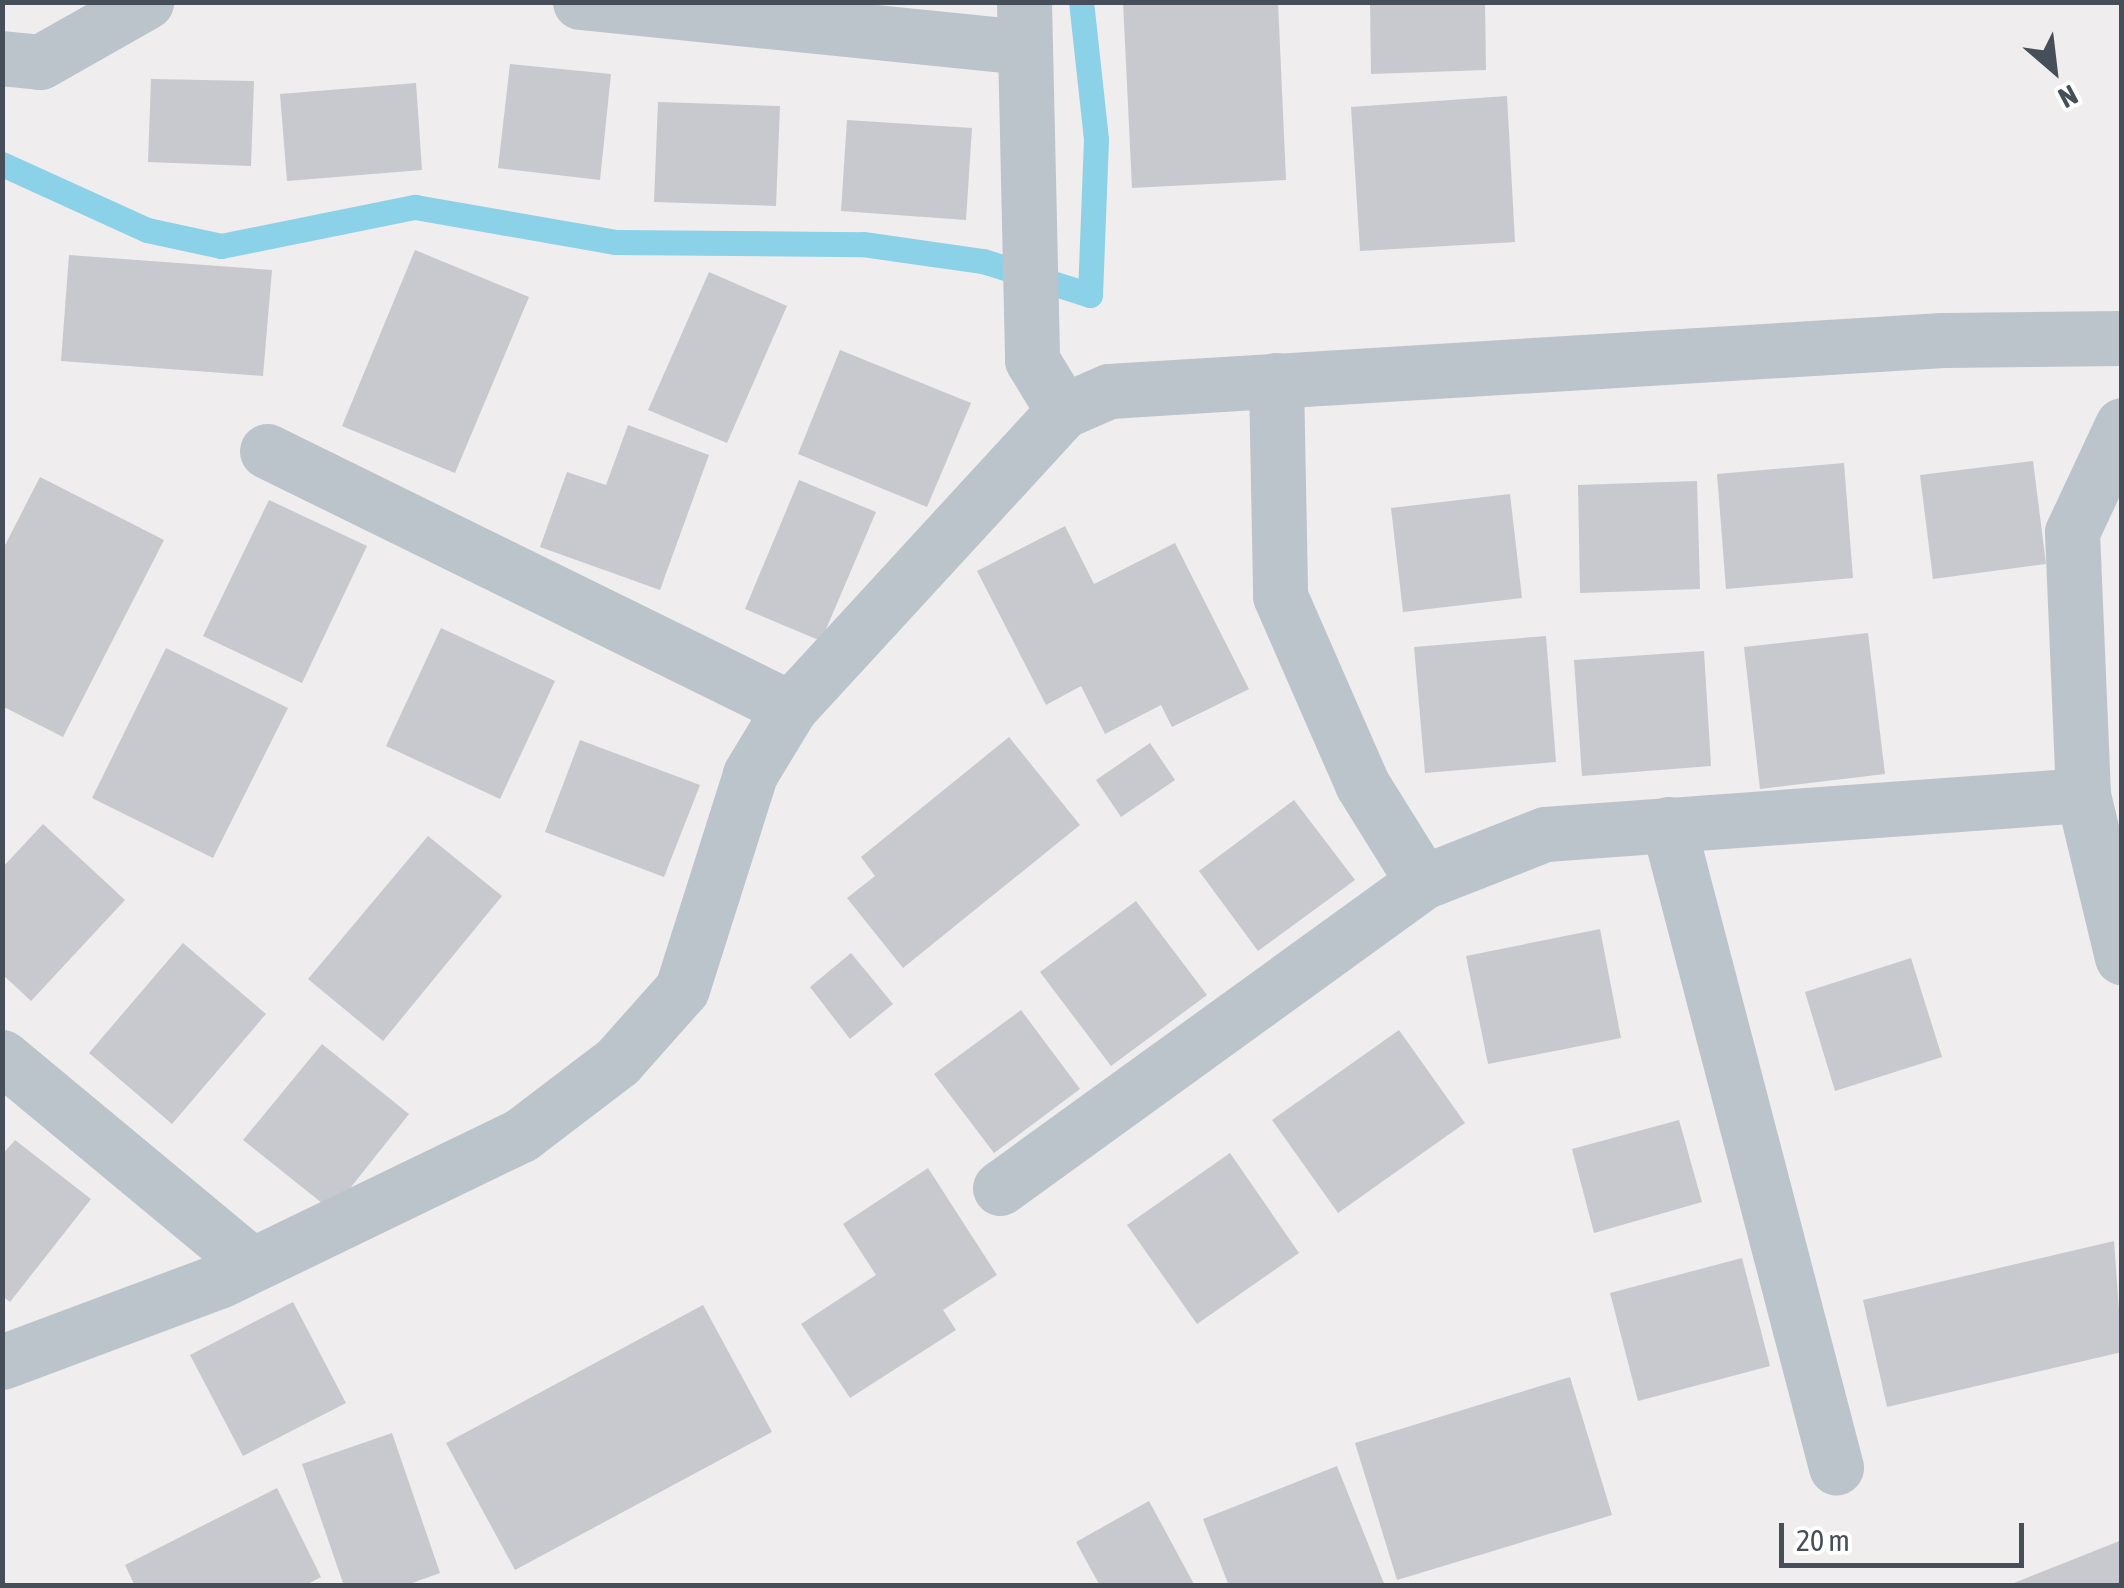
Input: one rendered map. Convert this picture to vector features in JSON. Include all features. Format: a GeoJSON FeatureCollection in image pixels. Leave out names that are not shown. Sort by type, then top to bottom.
{"type":"FeatureCollection","features":[{"type":"Feature","properties":{"kind":"street"},"geometry":{"type":"LineString","coordinates":[[2,58],[40,62],[146,2]]}},
{"type":"Feature","properties":{"kind":"street"},"geometry":{"type":"LineString","coordinates":[[580,2],[1025,25],[1032,360],[1063,411]]}},
{"type":"Feature","properties":{"kind":"street"},"geometry":{"type":"LineString","coordinates":[[2,1362],[251,1264],[521,1134],[618,1061],[682,989],[750,774],[790,708],[1063,411],[1108,391],[1942,340],[2122,338]]}},
{"type":"Feature","properties":{"kind":"street"},"geometry":{"type":"LineString","coordinates":[[1276,380],[1280,596],[1362,784],[1423,882]]}},
{"type":"Feature","properties":{"kind":"street"},"geometry":{"type":"LineString","coordinates":[[2122,425],[2072,532],[2083,795],[2122,957]]}},
{"type":"Feature","properties":{"kind":"street"},"geometry":{"type":"LineString","coordinates":[[267,450],[790,708]]}},
{"type":"Feature","properties":{"kind":"street"},"geometry":{"type":"LineString","coordinates":[[1000,1188],[1423,882],[1546,834],[2083,795]]}},
{"type":"Feature","properties":{"kind":"street"},"geometry":{"type":"LineString","coordinates":[[1668,824],[1836,1468]]}},
{"type":"Feature","properties":{"kind":"street"},"geometry":{"type":"LineString","coordinates":[[2,1057],[251,1264]]}},
{"type":"Feature","properties":{"kind":"building"},"geometry":{"type":"Polygon","coordinates":[[[1123,2],[1278,2],[1286,180],[1132,188],[1123,2]]]}},
{"type":"Feature","properties":{"kind":"building"},"geometry":{"type":"Polygon","coordinates":[[[1370,2],[1485,2],[1486,70],[1371,74],[1370,2]]]}},
{"type":"Feature","properties":{"kind":"building"},"geometry":{"type":"Polygon","coordinates":[[[510,64],[611,74],[600,180],[498,168],[510,64]]]}},
{"type":"Feature","properties":{"kind":"building"},"geometry":{"type":"Polygon","coordinates":[[[151,79],[254,81],[251,166],[148,162],[151,79]]]}},
{"type":"Feature","properties":{"kind":"building"},"geometry":{"type":"Polygon","coordinates":[[[416,83],[422,170],[287,181],[280,94],[416,83]]]}},
{"type":"Feature","properties":{"kind":"building"},"geometry":{"type":"Polygon","coordinates":[[[1507,96],[1515,242],[1360,251],[1351,107],[1507,96]]]}},
{"type":"Feature","properties":{"kind":"building"},"geometry":{"type":"Polygon","coordinates":[[[658,102],[780,106],[776,206],[654,202],[658,102]]]}},
{"type":"Feature","properties":{"kind":"building"},"geometry":{"type":"Polygon","coordinates":[[[847,120],[972,128],[966,220],[841,211],[847,120]]]}},
{"type":"Feature","properties":{"kind":"building"},"geometry":{"type":"Polygon","coordinates":[[[415,250],[529,297],[455,473],[342,426],[415,250]]]}},
{"type":"Feature","properties":{"kind":"building"},"geometry":{"type":"Polygon","coordinates":[[[69,255],[272,270],[263,376],[61,361],[69,255]]]}},
{"type":"Feature","properties":{"kind":"building"},"geometry":{"type":"Polygon","coordinates":[[[709,272],[787,306],[727,443],[648,410],[709,272]]]}},
{"type":"Feature","properties":{"kind":"building"},"geometry":{"type":"Polygon","coordinates":[[[840,350],[971,403],[927,507],[798,454],[840,350]]]}},
{"type":"Feature","properties":{"kind":"building"},"geometry":{"type":"Polygon","coordinates":[[[628,425],[709,455],[660,590],[540,547],[567,472],[606,485],[628,425]]]}},
{"type":"Feature","properties":{"kind":"building"},"geometry":{"type":"Polygon","coordinates":[[[2033,461],[2046,564],[1933,579],[1920,475],[2033,461]]]}},
{"type":"Feature","properties":{"kind":"building"},"geometry":{"type":"Polygon","coordinates":[[[1844,463],[1853,578],[1726,589],[1717,474],[1844,463]]]}},
{"type":"Feature","properties":{"kind":"building"},"geometry":{"type":"Polygon","coordinates":[[[40,477],[164,540],[63,737],[2,706],[2,551],[40,477]]]}},
{"type":"Feature","properties":{"kind":"building"},"geometry":{"type":"Polygon","coordinates":[[[799,480],[876,512],[821,641],[745,609],[799,480]]]}},
{"type":"Feature","properties":{"kind":"building"},"geometry":{"type":"Polygon","coordinates":[[[1697,481],[1700,589],[1580,593],[1578,485],[1697,481]]]}},
{"type":"Feature","properties":{"kind":"building"},"geometry":{"type":"Polygon","coordinates":[[[1510,494],[1522,598],[1403,612],[1391,508],[1510,494]]]}},
{"type":"Feature","properties":{"kind":"building"},"geometry":{"type":"Polygon","coordinates":[[[269,500],[367,546],[302,683],[203,636],[269,500]]]}},
{"type":"Feature","properties":{"kind":"building"},"geometry":{"type":"Polygon","coordinates":[[[1065,526],[1094,584],[1175,543],[1249,689],[1172,727],[1161,705],[1105,734],[1081,686],[1046,705],[977,571],[1065,526]]]}},
{"type":"Feature","properties":{"kind":"building"},"geometry":{"type":"Polygon","coordinates":[[[441,628],[555,681],[500,799],[386,746],[441,628]]]}},
{"type":"Feature","properties":{"kind":"building"},"geometry":{"type":"Polygon","coordinates":[[[1868,633],[1885,774],[1760,789],[1744,647],[1868,633]]]}},
{"type":"Feature","properties":{"kind":"building"},"geometry":{"type":"Polygon","coordinates":[[[1546,636],[1556,762],[1425,773],[1414,647],[1546,636]]]}},
{"type":"Feature","properties":{"kind":"building"},"geometry":{"type":"Polygon","coordinates":[[[166,648],[288,708],[213,858],[92,798],[166,648]]]}},
{"type":"Feature","properties":{"kind":"building"},"geometry":{"type":"Polygon","coordinates":[[[1704,651],[1711,766],[1582,776],[1574,660],[1704,651]]]}},
{"type":"Feature","properties":{"kind":"building"},"geometry":{"type":"Polygon","coordinates":[[[1009,737],[1080,825],[903,968],[847,898],[875,876],[861,857],[1009,737]]]}},
{"type":"Feature","properties":{"kind":"building"},"geometry":{"type":"Polygon","coordinates":[[[580,740],[700,785],[664,877],[545,832],[580,740]]]}},
{"type":"Feature","properties":{"kind":"building"},"geometry":{"type":"Polygon","coordinates":[[[1150,743],[1175,780],[1121,817],[1096,780],[1150,743]]]}},
{"type":"Feature","properties":{"kind":"building"},"geometry":{"type":"Polygon","coordinates":[[[1294,800],[1355,880],[1258,951],[1199,871],[1294,800]]]}},
{"type":"Feature","properties":{"kind":"building"},"geometry":{"type":"Polygon","coordinates":[[[43,824],[125,900],[31,1001],[2,974],[2,868],[43,824]]]}},
{"type":"Feature","properties":{"kind":"building"},"geometry":{"type":"Polygon","coordinates":[[[428,836],[502,896],[383,1041],[308,979],[428,836]]]}},
{"type":"Feature","properties":{"kind":"building"},"geometry":{"type":"Polygon","coordinates":[[[1136,901],[1207,995],[1111,1066],[1040,972],[1136,901]]]}},
{"type":"Feature","properties":{"kind":"building"},"geometry":{"type":"Polygon","coordinates":[[[1600,929],[1621,1038],[1488,1064],[1466,956],[1600,929]]]}},
{"type":"Feature","properties":{"kind":"building"},"geometry":{"type":"Polygon","coordinates":[[[183,943],[266,1014],[172,1124],[89,1053],[183,943]]]}},
{"type":"Feature","properties":{"kind":"building"},"geometry":{"type":"Polygon","coordinates":[[[851,953],[893,1004],[850,1039],[810,987],[851,953]]]}},
{"type":"Feature","properties":{"kind":"building"},"geometry":{"type":"Polygon","coordinates":[[[1911,958],[1942,1057],[1835,1091],[1805,992],[1911,958]]]}},
{"type":"Feature","properties":{"kind":"building"},"geometry":{"type":"Polygon","coordinates":[[[1021,1010],[1080,1089],[994,1153],[934,1074],[1021,1010]]]}},
{"type":"Feature","properties":{"kind":"building"},"geometry":{"type":"Polygon","coordinates":[[[1399,1030],[1465,1123],[1338,1213],[1272,1120],[1399,1030]]]}},
{"type":"Feature","properties":{"kind":"building"},"geometry":{"type":"Polygon","coordinates":[[[322,1044],[409,1114],[332,1211],[243,1140],[322,1044]]]}},
{"type":"Feature","properties":{"kind":"building"},"geometry":{"type":"Polygon","coordinates":[[[1679,1120],[1702,1202],[1594,1233],[1572,1149],[1679,1120]]]}},
{"type":"Feature","properties":{"kind":"building"},"geometry":{"type":"Polygon","coordinates":[[[15,1140],[91,1199],[10,1302],[2,1296],[2,1155],[15,1140]]]}},
{"type":"Feature","properties":{"kind":"building"},"geometry":{"type":"Polygon","coordinates":[[[1230,1153],[1299,1253],[1197,1324],[1127,1225],[1230,1153]]]}},
{"type":"Feature","properties":{"kind":"building"},"geometry":{"type":"Polygon","coordinates":[[[928,1168],[997,1275],[943,1310],[956,1330],[850,1398],[801,1324],[876,1275],[843,1224],[928,1168]]]}},
{"type":"Feature","properties":{"kind":"building"},"geometry":{"type":"Polygon","coordinates":[[[2114,1241],[2122,1352],[1887,1407],[1863,1300],[2114,1241]]]}},
{"type":"Feature","properties":{"kind":"building"},"geometry":{"type":"Polygon","coordinates":[[[1742,1258],[1770,1366],[1638,1401],[1610,1293],[1742,1258]]]}},
{"type":"Feature","properties":{"kind":"building"},"geometry":{"type":"Polygon","coordinates":[[[293,1302],[346,1403],[243,1456],[190,1355],[293,1302]]]}},
{"type":"Feature","properties":{"kind":"building"},"geometry":{"type":"Polygon","coordinates":[[[703,1305],[772,1432],[515,1570],[446,1443],[703,1305]]]}},
{"type":"Feature","properties":{"kind":"building"},"geometry":{"type":"Polygon","coordinates":[[[1570,1377],[1612,1515],[1397,1580],[1355,1443],[1570,1377]]]}},
{"type":"Feature","properties":{"kind":"building"},"geometry":{"type":"Polygon","coordinates":[[[392,1433],[440,1573],[404,1586],[344,1586],[302,1464],[392,1433]]]}},
{"type":"Feature","properties":{"kind":"building"},"geometry":{"type":"Polygon","coordinates":[[[1337,1466],[1385,1586],[1229,1586],[1203,1519],[1337,1466]]]}},
{"type":"Feature","properties":{"kind":"building"},"geometry":{"type":"Polygon","coordinates":[[[277,1488],[321,1577],[304,1586],[135,1586],[125,1565],[277,1488]]]}},
{"type":"Feature","properties":{"kind":"building"},"geometry":{"type":"Polygon","coordinates":[[[1149,1501],[1195,1586],[1100,1586],[1076,1542],[1149,1501]]]}},
{"type":"Feature","properties":{"kind":"building"},"geometry":{"type":"Polygon","coordinates":[[[2122,1540],[2122,1586],[2009,1586],[2009,1585],[2122,1540]]]}},
{"type":"Feature","properties":{"kind":"waterway"},"geometry":{"type":"LineString","coordinates":[[2,164],[147,230],[221,246],[415,207],[616,242],[863,244],[983,261],[1090,295],[1096,139],[1081,2]]}}]}
